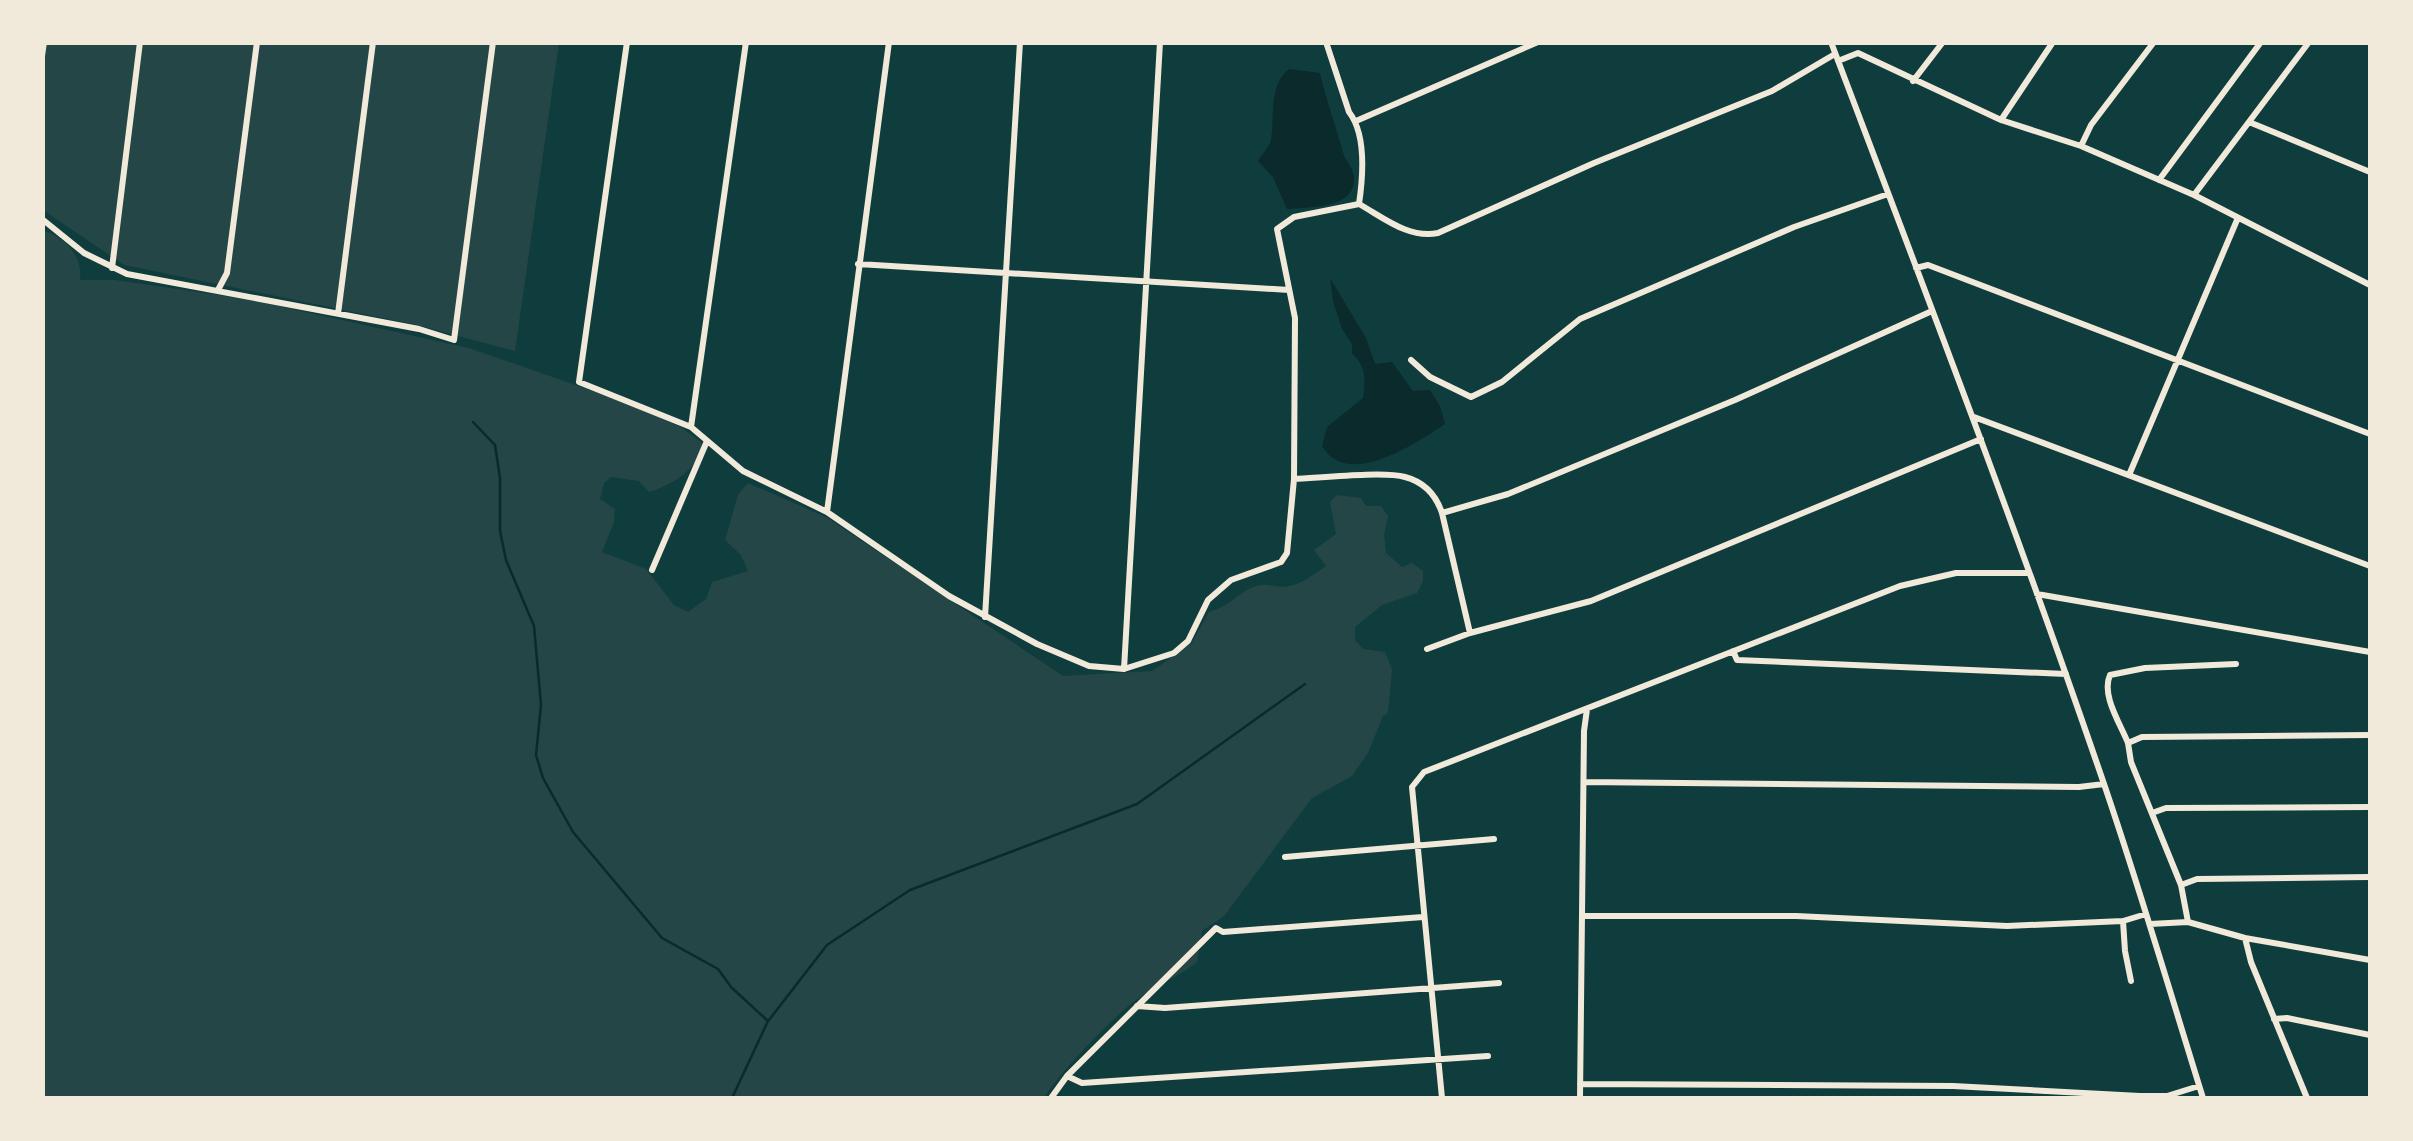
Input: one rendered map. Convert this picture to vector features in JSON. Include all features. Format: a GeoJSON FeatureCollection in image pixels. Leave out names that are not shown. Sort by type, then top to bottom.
{"type":"FeatureCollection","features":[{"type":"Feature","properties":{"kind":"street"},"geometry":{"type":"LineString","coordinates":[[42,56],[44,42]]}},
{"type":"Feature","properties":{"kind":"street"},"geometry":{"type":"LineString","coordinates":[[112,268],[140,42]]}},
{"type":"Feature","properties":{"kind":"street"},"geometry":{"type":"LineString","coordinates":[[218,290],[227,273],[257,42]]}},
{"type":"Feature","properties":{"kind":"street"},"geometry":{"type":"LineString","coordinates":[[338,314],[373,42]]}},
{"type":"Feature","properties":{"kind":"street"},"geometry":{"type":"LineString","coordinates":[[42,220],[112,268],[177,285],[419,329],[454,340],[492,42]]}},
{"type":"Feature","properties":{"kind":"street"},"geometry":{"type":"LineString","coordinates":[[628,42],[579,382],[691,427],[743,470],[827,512],[910,572],[985,617],[1089,666],[1124,670],[1174,652],[1188,642],[1208,600],[1231,580],[1281,562],[1287,553],[1294,479],[1295,318],[1277,230],[1294,217],[1360,204],[1422,237],[1438,234],[1609,157],[1772,91],[1837,58],[1858,54],[2001,120],[2081,146],[2160,180],[2370,285]]}},
{"type":"Feature","properties":{"kind":"street"},"geometry":{"type":"LineString","coordinates":[[691,427],[746,42]]}},
{"type":"Feature","properties":{"kind":"street"},"geometry":{"type":"LineString","coordinates":[[827,512],[889,42]]}},
{"type":"Feature","properties":{"kind":"street"},"geometry":{"type":"LineString","coordinates":[[985,617],[1020,42]]}},
{"type":"Feature","properties":{"kind":"street"},"geometry":{"type":"LineString","coordinates":[[1124,670],[1160,42]]}},
{"type":"Feature","properties":{"kind":"street"},"geometry":{"type":"LineString","coordinates":[[1326,42],[1349,112],[1356,121],[1363,168],[1360,204]]}},
{"type":"Feature","properties":{"kind":"street"},"geometry":{"type":"LineString","coordinates":[[1356,121],[1538,42]]}},
{"type":"Feature","properties":{"kind":"street"},"geometry":{"type":"LineString","coordinates":[[1831,42],[2066,674],[2150,924],[2203,1098]]}},
{"type":"Feature","properties":{"kind":"street"},"geometry":{"type":"LineString","coordinates":[[1858,54],[1866,42]]}},
{"type":"Feature","properties":{"kind":"street"},"geometry":{"type":"LineString","coordinates":[[1913,82],[1944,42]]}},
{"type":"Feature","properties":{"kind":"street"},"geometry":{"type":"LineString","coordinates":[[2001,120],[2053,42]]}},
{"type":"Feature","properties":{"kind":"street"},"geometry":{"type":"LineString","coordinates":[[2081,146],[2091,125],[2154,42]]}},
{"type":"Feature","properties":{"kind":"street"},"geometry":{"type":"LineString","coordinates":[[2160,180],[2261,42]]}},
{"type":"Feature","properties":{"kind":"street"},"geometry":{"type":"LineString","coordinates":[[2194,196],[2308,42]]}},
{"type":"Feature","properties":{"kind":"street"},"geometry":{"type":"LineString","coordinates":[[2249,122],[2370,172]]}},
{"type":"Feature","properties":{"kind":"street"},"geometry":{"type":"LineString","coordinates":[[1411,360],[1430,377],[1471,397],[1502,382],[1580,319],[1794,226],[1888,194]]}},
{"type":"Feature","properties":{"kind":"street"},"geometry":{"type":"LineString","coordinates":[[2129,475],[2237,220]]}},
{"type":"Feature","properties":{"kind":"street"},"geometry":{"type":"LineString","coordinates":[[858,264],[1289,290]]}},
{"type":"Feature","properties":{"kind":"street"},"geometry":{"type":"LineString","coordinates":[[1916,268],[1928,265],[2370,434]]}},
{"type":"Feature","properties":{"kind":"street"},"geometry":{"type":"LineString","coordinates":[[1442,514],[1508,494],[1735,400],[1932,311]]}},
{"type":"Feature","properties":{"kind":"street"},"geometry":{"type":"LineString","coordinates":[[1973,417],[2370,566]]}},
{"type":"Feature","properties":{"kind":"street"},"geometry":{"type":"LineString","coordinates":[[1428,650],[1470,633],[1591,601],[1981,439]]}},
{"type":"Feature","properties":{"kind":"street"},"geometry":{"type":"LineString","coordinates":[[652,570],[708,441]]}},
{"type":"Feature","properties":{"kind":"street"},"geometry":{"type":"LineString","coordinates":[[1294,479],[1403,476],[1425,486],[1438,500],[1470,633]]}},
{"type":"Feature","properties":{"kind":"street"},"geometry":{"type":"LineString","coordinates":[[1442,1098],[1412,788],[1424,772],[1900,586],[1956,573],[2028,573]]}},
{"type":"Feature","properties":{"kind":"street"},"geometry":{"type":"LineString","coordinates":[[2036,594],[2370,652]]}},
{"type":"Feature","properties":{"kind":"street"},"geometry":{"type":"LineString","coordinates":[[1733,650],[1737,660],[2066,674]]}},
{"type":"Feature","properties":{"kind":"street"},"geometry":{"type":"LineString","coordinates":[[2188,922],[2182,885],[2131,762],[2106,680],[2110,675],[2145,668],[2236,664]]}},
{"type":"Feature","properties":{"kind":"street"},"geometry":{"type":"LineString","coordinates":[[1580,1098],[1587,710]]}},
{"type":"Feature","properties":{"kind":"street"},"geometry":{"type":"LineString","coordinates":[[2128,743],[2142,737],[2370,735]]}},
{"type":"Feature","properties":{"kind":"street"},"geometry":{"type":"LineString","coordinates":[[1584,782],[2079,787],[2104,784]]}},
{"type":"Feature","properties":{"kind":"street"},"geometry":{"type":"LineString","coordinates":[[2152,813],[2166,808],[2370,807]]}},
{"type":"Feature","properties":{"kind":"street"},"geometry":{"type":"LineString","coordinates":[[1285,856],[1494,839]]}},
{"type":"Feature","properties":{"kind":"street"},"geometry":{"type":"LineString","coordinates":[[2182,885],[2197,879],[2370,877]]}},
{"type":"Feature","properties":{"kind":"street"},"geometry":{"type":"LineString","coordinates":[[1583,916],[1796,916],[2008,926],[2123,921],[2146,914]]}},
{"type":"Feature","properties":{"kind":"street"},"geometry":{"type":"LineString","coordinates":[[1051,1098],[1067,1076],[1216,928],[1223,932],[1423,917]]}},
{"type":"Feature","properties":{"kind":"street"},"geometry":{"type":"LineString","coordinates":[[2123,921],[2124,951],[2132,981]]}},
{"type":"Feature","properties":{"kind":"street"},"geometry":{"type":"LineString","coordinates":[[2150,924],[2188,922],[2245,938],[2370,960]]}},
{"type":"Feature","properties":{"kind":"street"},"geometry":{"type":"LineString","coordinates":[[2245,938],[2251,962],[2307,1098]]}},
{"type":"Feature","properties":{"kind":"street"},"geometry":{"type":"LineString","coordinates":[[1136,1006],[1165,1008],[1499,984]]}},
{"type":"Feature","properties":{"kind":"street"},"geometry":{"type":"LineString","coordinates":[[2274,1019],[2287,1018],[2370,1035]]}},
{"type":"Feature","properties":{"kind":"street"},"geometry":{"type":"LineString","coordinates":[[1067,1076],[1082,1083],[1488,1056]]}},
{"type":"Feature","properties":{"kind":"street"},"geometry":{"type":"LineString","coordinates":[[1580,1084],[1953,1086],[2140,1096],[2167,1096],[2199,1086]]}},
{"type":"Feature","properties":{"kind":"shaded area"},"geometry":{"type":"Polygon","coordinates":[[[42,43],[559,43],[515,351],[417,325],[124,265],[43,210],[42,43]]]}},
{"type":"Feature","properties":{"kind":"shaded area"},"geometry":{"type":"Polygon","coordinates":[[[1289,69],[1320,73],[1343,153],[1354,175],[1352,189],[1339,201],[1287,209],[1273,177],[1258,161],[1271,140],[1278,84],[1289,69]]]}},
{"type":"Feature","properties":{"kind":"shaded area"},"geometry":{"type":"Polygon","coordinates":[[[42,230],[71,249],[79,263],[80,280],[115,280],[246,299],[469,348],[630,404],[681,427],[702,443],[700,453],[683,475],[649,492],[639,481],[611,477],[604,483],[600,499],[615,509],[602,552],[646,569],[674,605],[688,612],[706,599],[712,582],[748,571],[741,555],[725,540],[738,495],[748,483],[826,517],[1063,676],[1152,671],[1191,644],[1209,612],[1255,586],[1294,585],[1326,566],[1314,550],[1336,534],[1330,502],[1337,495],[1361,498],[1366,506],[1381,506],[1388,516],[1386,553],[1402,567],[1412,563],[1423,571],[1417,593],[1382,605],[1355,627],[1355,640],[1363,649],[1385,652],[1392,669],[1388,713],[1352,776],[1312,798],[1224,916],[1202,931],[1197,962],[1125,1009],[1074,1060],[1044,1098],[43,1098],[42,230]]]}},
{"type":"Feature","properties":{"kind":"shaded area"},"geometry":{"type":"Polygon","coordinates":[[[1330,278],[1366,338],[1375,364],[1392,362],[1413,391],[1430,390],[1440,406],[1445,424],[1382,459],[1348,464],[1334,458],[1322,446],[1327,427],[1363,398],[1364,386],[1363,369],[1342,329],[1330,278]]]}},
{"type":"Feature","properties":{"kind":"waterway"},"geometry":{"type":"LineString","coordinates":[[473,422],[495,445],[500,478],[500,531],[506,560],[534,626],[541,705],[536,755],[543,778],[573,832],[662,938],[718,969],[731,987],[768,1021],[732,1098]]}},
{"type":"Feature","properties":{"kind":"waterway"},"geometry":{"type":"LineString","coordinates":[[769,1020],[827,945],[910,890],[1137,804],[1305,684]]}}]}
